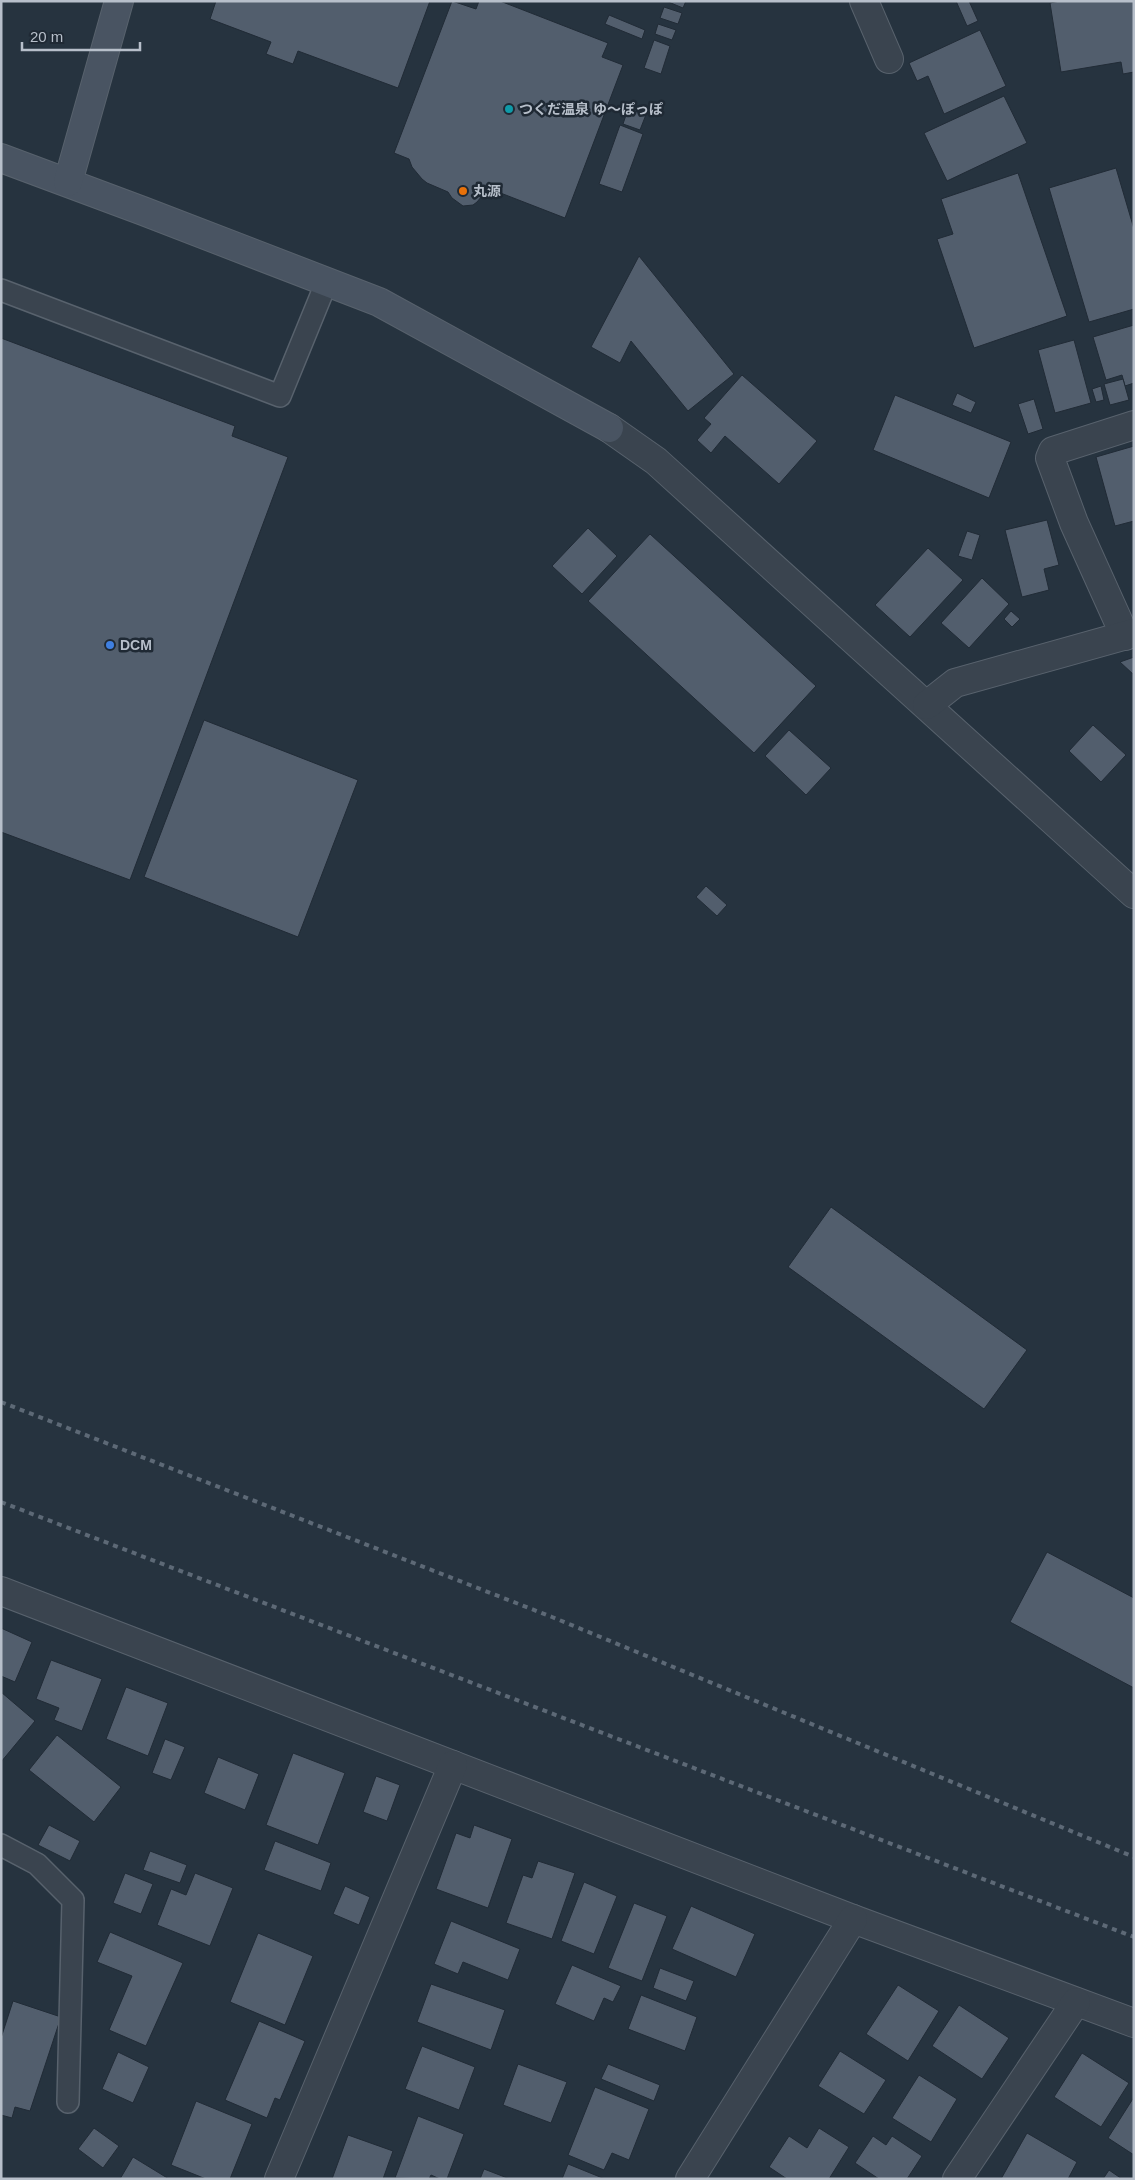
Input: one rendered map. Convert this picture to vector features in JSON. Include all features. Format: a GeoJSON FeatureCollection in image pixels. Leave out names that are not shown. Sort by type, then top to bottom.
{"type":"FeatureCollection","features":[{"type":"Feature","properties":{"kind":"street"},"geometry":{"type":"LineString","coordinates":[[68,182],[119,1]]}},
{"type":"Feature","properties":{"kind":"street"},"geometry":{"type":"LineString","coordinates":[[864,1],[889,59]]}},
{"type":"Feature","properties":{"kind":"street"},"geometry":{"type":"LineString","coordinates":[[1,158],[379,302],[609,428],[656,461],[1134,894]]}},
{"type":"Feature","properties":{"kind":"street"},"geometry":{"type":"LineString","coordinates":[[927,705],[955,683],[1129,635],[1074,523],[1050,458],[1053,451],[1134,425]]}},
{"type":"Feature","properties":{"kind":"street"},"geometry":{"type":"LineString","coordinates":[[1,1591],[853,1919],[1134,2023]]}},
{"type":"Feature","properties":{"kind":"street"},"geometry":{"type":"LineString","coordinates":[[279,2179],[453,1765]]}},
{"type":"Feature","properties":{"kind":"street"},"geometry":{"type":"LineString","coordinates":[[690,2179],[853,1919]]}},
{"type":"Feature","properties":{"kind":"street"},"geometry":{"type":"LineString","coordinates":[[957,2179],[1076,2002]]}},
{"type":"Feature","properties":{"kind":"lane"},"geometry":{"type":"LineString","coordinates":[[1,290],[280,396],[327,282]]}},
{"type":"Feature","properties":{"kind":"lane"},"geometry":{"type":"LineString","coordinates":[[1,1845],[37,1864],[73,1900],[68,2102]]}},
{"type":"Feature","properties":{"kind":"building"},"geometry":{"type":"Polygon","coordinates":[[[216,1],[430,1],[398,88],[298,51],[293,64],[266,54],[271,42],[210,19],[216,1]]]}},
{"type":"Feature","properties":{"kind":"building","name":"つくだ温泉 ゆ～ぽっぽ"},"geometry":{"type":"Polygon","coordinates":[[[452,1],[476,9],[479,1],[500,1],[608,43],[602,57],[623,65],[565,218],[485,187],[482,196],[477,202],[473,205],[463,206],[452,198],[448,192],[422,179],[412,167],[409,159],[394,153],[452,1]]]}},
{"type":"Feature","properties":{"kind":"building"},"geometry":{"type":"Polygon","coordinates":[[[666,1],[686,1],[683,8],[666,1]]]}},
{"type":"Feature","properties":{"kind":"building"},"geometry":{"type":"Polygon","coordinates":[[[956,1],[969,1],[978,21],[967,26],[956,1]]]}},
{"type":"Feature","properties":{"kind":"building"},"geometry":{"type":"Polygon","coordinates":[[[1060,1],[1134,1],[1134,72],[1123,74],[1121,62],[1061,72],[1050,3],[1060,1]]]}},
{"type":"Feature","properties":{"kind":"building"},"geometry":{"type":"Polygon","coordinates":[[[664,7],[682,13],[678,24],[660,18],[664,7]]]}},
{"type":"Feature","properties":{"kind":"building"},"geometry":{"type":"Polygon","coordinates":[[[609,15],[645,30],[642,39],[605,24],[609,15]]]}},
{"type":"Feature","properties":{"kind":"building"},"geometry":{"type":"Polygon","coordinates":[[[658,24],[676,30],[672,40],[655,34],[658,24]]]}},
{"type":"Feature","properties":{"kind":"building"},"geometry":{"type":"Polygon","coordinates":[[[980,30],[1006,86],[944,114],[928,76],[917,81],[909,63],[980,30]]]}},
{"type":"Feature","properties":{"kind":"building"},"geometry":{"type":"Polygon","coordinates":[[[654,40],[670,46],[661,74],[644,68],[654,40]]]}},
{"type":"Feature","properties":{"kind":"building"},"geometry":{"type":"Polygon","coordinates":[[[1004,96],[1027,143],[947,181],[924,133],[1004,96]]]}},
{"type":"Feature","properties":{"kind":"building"},"geometry":{"type":"Polygon","coordinates":[[[629,106],[647,112],[640,130],[623,124],[629,106]]]}},
{"type":"Feature","properties":{"kind":"building"},"geometry":{"type":"Polygon","coordinates":[[[620,125],[643,134],[622,192],[599,184],[620,125]]]}},
{"type":"Feature","properties":{"kind":"building"},"geometry":{"type":"Polygon","coordinates":[[[1116,168],[1134,229],[1134,309],[1089,322],[1049,188],[1116,168]]]}},
{"type":"Feature","properties":{"kind":"building"},"geometry":{"type":"Polygon","coordinates":[[[1018,173],[1067,316],[974,348],[937,239],[953,234],[941,199],[1018,173]]]}},
{"type":"Feature","properties":{"kind":"building"},"geometry":{"type":"Polygon","coordinates":[[[639,256],[734,374],[688,411],[631,341],[620,363],[591,347],[639,256]]]}},
{"type":"Feature","properties":{"kind":"building"},"geometry":{"type":"Polygon","coordinates":[[[1134,325],[1134,383],[1125,386],[1122,375],[1106,380],[1093,337],[1134,325]]]}},
{"type":"Feature","properties":{"kind":"building","name":"DCM"},"geometry":{"type":"Polygon","coordinates":[[[1,338],[235,426],[232,436],[288,457],[130,880],[1,832],[1,338]]]}},
{"type":"Feature","properties":{"kind":"building"},"geometry":{"type":"Polygon","coordinates":[[[1074,340],[1091,403],[1055,413],[1038,350],[1074,340]]]}},
{"type":"Feature","properties":{"kind":"building"},"geometry":{"type":"Polygon","coordinates":[[[742,375],[817,441],[779,484],[725,436],[711,453],[697,440],[711,424],[704,418],[742,375]]]}},
{"type":"Feature","properties":{"kind":"building"},"geometry":{"type":"Polygon","coordinates":[[[1123,379],[1129,400],[1110,405],[1104,384],[1123,379]]]}},
{"type":"Feature","properties":{"kind":"building"},"geometry":{"type":"Polygon","coordinates":[[[1101,386],[1104,400],[1096,402],[1092,389],[1101,386]]]}},
{"type":"Feature","properties":{"kind":"building"},"geometry":{"type":"Polygon","coordinates":[[[957,393],[976,402],[971,413],[952,405],[957,393]]]}},
{"type":"Feature","properties":{"kind":"building"},"geometry":{"type":"Polygon","coordinates":[[[895,395],[1011,442],[989,498],[873,450],[895,395]]]}},
{"type":"Feature","properties":{"kind":"building"},"geometry":{"type":"Polygon","coordinates":[[[1034,399],[1043,429],[1028,434],[1018,404],[1034,399]]]}},
{"type":"Feature","properties":{"kind":"building"},"geometry":{"type":"Polygon","coordinates":[[[1134,446],[1134,521],[1115,526],[1096,457],[1134,446]]]}},
{"type":"Feature","properties":{"kind":"building"},"geometry":{"type":"Polygon","coordinates":[[[1047,520],[1059,565],[1044,569],[1049,590],[1022,597],[1005,530],[1047,520]]]}},
{"type":"Feature","properties":{"kind":"building"},"geometry":{"type":"Polygon","coordinates":[[[588,528],[617,556],[582,594],[552,566],[588,528]]]}},
{"type":"Feature","properties":{"kind":"building"},"geometry":{"type":"Polygon","coordinates":[[[967,531],[980,535],[972,560],[958,556],[967,531]]]}},
{"type":"Feature","properties":{"kind":"building"},"geometry":{"type":"Polygon","coordinates":[[[650,534],[816,686],[754,753],[588,601],[650,534]]]}},
{"type":"Feature","properties":{"kind":"building"},"geometry":{"type":"Polygon","coordinates":[[[928,548],[963,580],[910,637],[875,605],[928,548]]]}},
{"type":"Feature","properties":{"kind":"building"},"geometry":{"type":"Polygon","coordinates":[[[982,578],[1009,604],[969,648],[941,623],[982,578]]]}},
{"type":"Feature","properties":{"kind":"building"},"geometry":{"type":"Polygon","coordinates":[[[1011,611],[1020,619],[1012,627],[1004,619],[1011,611]]]}},
{"type":"Feature","properties":{"kind":"building"},"geometry":{"type":"Polygon","coordinates":[[[1134,657],[1134,675],[1120,662],[1134,657]]]}},
{"type":"Feature","properties":{"kind":"building"},"geometry":{"type":"Polygon","coordinates":[[[204,720],[358,780],[298,937],[144,877],[204,720]]]}},
{"type":"Feature","properties":{"kind":"building"},"geometry":{"type":"Polygon","coordinates":[[[1093,725],[1126,755],[1101,782],[1069,751],[1093,725]]]}},
{"type":"Feature","properties":{"kind":"building"},"geometry":{"type":"Polygon","coordinates":[[[789,730],[831,768],[806,795],[765,756],[789,730]]]}},
{"type":"Feature","properties":{"kind":"building"},"geometry":{"type":"Polygon","coordinates":[[[706,886],[727,905],[717,916],[696,897],[706,886]]]}},
{"type":"Feature","properties":{"kind":"building"},"geometry":{"type":"Polygon","coordinates":[[[831,1207],[1027,1350],[984,1409],[788,1267],[831,1207]]]}},
{"type":"Feature","properties":{"kind":"building"},"geometry":{"type":"Polygon","coordinates":[[[1047,1552],[1134,1598],[1134,1688],[1010,1622],[1047,1552]]]}},
{"type":"Feature","properties":{"kind":"building"},"geometry":{"type":"Polygon","coordinates":[[[1,1628],[32,1642],[15,1682],[1,1676],[1,1628]]]}},
{"type":"Feature","properties":{"kind":"building"},"geometry":{"type":"Polygon","coordinates":[[[51,1660],[102,1679],[82,1731],[54,1720],[59,1708],[36,1699],[51,1660]]]}},
{"type":"Feature","properties":{"kind":"building"},"geometry":{"type":"Polygon","coordinates":[[[126,1687],[168,1703],[148,1756],[106,1739],[126,1687]]]}},
{"type":"Feature","properties":{"kind":"building"},"geometry":{"type":"Polygon","coordinates":[[[1,1692],[35,1721],[1,1762],[1,1692]]]}},
{"type":"Feature","properties":{"kind":"building"},"geometry":{"type":"Polygon","coordinates":[[[57,1735],[121,1787],[94,1822],[29,1770],[57,1735]]]}},
{"type":"Feature","properties":{"kind":"building"},"geometry":{"type":"Polygon","coordinates":[[[165,1739],[185,1747],[171,1780],[152,1773],[165,1739]]]}},
{"type":"Feature","properties":{"kind":"building"},"geometry":{"type":"Polygon","coordinates":[[[293,1753],[345,1773],[318,1845],[266,1825],[293,1753]]]}},
{"type":"Feature","properties":{"kind":"building"},"geometry":{"type":"Polygon","coordinates":[[[218,1757],[259,1774],[245,1810],[204,1793],[218,1757]]]}},
{"type":"Feature","properties":{"kind":"building"},"geometry":{"type":"Polygon","coordinates":[[[376,1776],[400,1785],[387,1821],[363,1812],[376,1776]]]}},
{"type":"Feature","properties":{"kind":"building"},"geometry":{"type":"Polygon","coordinates":[[[49,1825],[80,1841],[70,1861],[38,1845],[49,1825]]]}},
{"type":"Feature","properties":{"kind":"building"},"geometry":{"type":"Polygon","coordinates":[[[474,1825],[512,1839],[488,1908],[436,1889],[456,1833],[470,1838],[474,1825]]]}},
{"type":"Feature","properties":{"kind":"building"},"geometry":{"type":"Polygon","coordinates":[[[275,1841],[331,1863],[321,1891],[264,1870],[275,1841]]]}},
{"type":"Feature","properties":{"kind":"building"},"geometry":{"type":"Polygon","coordinates":[[[150,1851],[187,1865],[180,1883],[143,1870],[150,1851]]]}},
{"type":"Feature","properties":{"kind":"building"},"geometry":{"type":"Polygon","coordinates":[[[538,1861],[575,1873],[552,1939],[506,1923],[523,1875],[532,1878],[538,1861]]]}},
{"type":"Feature","properties":{"kind":"building"},"geometry":{"type":"Polygon","coordinates":[[[125,1873],[153,1884],[141,1914],[113,1903],[125,1873]]]}},
{"type":"Feature","properties":{"kind":"building"},"geometry":{"type":"Polygon","coordinates":[[[195,1873],[233,1888],[210,1946],[157,1925],[171,1889],[186,1895],[195,1873]]]}},
{"type":"Feature","properties":{"kind":"building"},"geometry":{"type":"Polygon","coordinates":[[[584,1882],[617,1896],[594,1954],[561,1941],[584,1882]]]}},
{"type":"Feature","properties":{"kind":"building"},"geometry":{"type":"Polygon","coordinates":[[[345,1886],[370,1897],[359,1925],[333,1914],[345,1886]]]}},
{"type":"Feature","properties":{"kind":"building"},"geometry":{"type":"Polygon","coordinates":[[[634,1903],[667,1916],[642,1981],[608,1968],[634,1903]]]}},
{"type":"Feature","properties":{"kind":"building"},"geometry":{"type":"Polygon","coordinates":[[[691,1906],[755,1934],[736,1977],[672,1949],[691,1906]]]}},
{"type":"Feature","properties":{"kind":"building"},"geometry":{"type":"Polygon","coordinates":[[[451,1921],[520,1949],[508,1980],[463,1962],[458,1974],[434,1964],[451,1921]]]}},
{"type":"Feature","properties":{"kind":"building"},"geometry":{"type":"Polygon","coordinates":[[[110,1932],[183,1963],[146,2046],[109,2030],[132,1976],[97,1962],[110,1932]]]}},
{"type":"Feature","properties":{"kind":"building"},"geometry":{"type":"Polygon","coordinates":[[[258,1933],[313,1956],[285,2025],[230,2002],[258,1933]]]}},
{"type":"Feature","properties":{"kind":"building"},"geometry":{"type":"Polygon","coordinates":[[[572,1965],[621,1986],[613,2002],[604,1998],[594,2021],[555,2004],[572,1965]]]}},
{"type":"Feature","properties":{"kind":"building"},"geometry":{"type":"Polygon","coordinates":[[[660,1968],[694,1981],[686,2001],[653,1988],[660,1968]]]}},
{"type":"Feature","properties":{"kind":"building"},"geometry":{"type":"Polygon","coordinates":[[[431,1984],[505,2010],[491,2050],[417,2022],[431,1984]]]}},
{"type":"Feature","properties":{"kind":"building"},"geometry":{"type":"Polygon","coordinates":[[[898,1985],[939,2011],[908,2061],[866,2034],[898,1985]]]}},
{"type":"Feature","properties":{"kind":"building"},"geometry":{"type":"Polygon","coordinates":[[[641,1995],[697,2017],[685,2051],[628,2029],[641,1995]]]}},
{"type":"Feature","properties":{"kind":"building"},"geometry":{"type":"Polygon","coordinates":[[[13,2001],[61,2017],[30,2111],[15,2107],[12,2118],[1,2115],[1,2038],[13,2001]]]}},
{"type":"Feature","properties":{"kind":"building"},"geometry":{"type":"Polygon","coordinates":[[[959,2005],[1009,2038],[982,2079],[932,2046],[959,2005]]]}},
{"type":"Feature","properties":{"kind":"building"},"geometry":{"type":"Polygon","coordinates":[[[259,2021],[305,2041],[280,2100],[275,2098],[267,2118],[225,2100],[259,2021]]]}},
{"type":"Feature","properties":{"kind":"building"},"geometry":{"type":"Polygon","coordinates":[[[422,2046],[475,2067],[459,2110],[405,2089],[422,2046]]]}},
{"type":"Feature","properties":{"kind":"building"},"geometry":{"type":"Polygon","coordinates":[[[840,2051],[886,2080],[864,2114],[818,2086],[840,2051]]]}},
{"type":"Feature","properties":{"kind":"building"},"geometry":{"type":"Polygon","coordinates":[[[118,2052],[149,2067],[133,2103],[102,2089],[118,2052]]]}},
{"type":"Feature","properties":{"kind":"building"},"geometry":{"type":"Polygon","coordinates":[[[1082,2053],[1129,2083],[1101,2127],[1054,2097],[1082,2053]]]}},
{"type":"Feature","properties":{"kind":"building"},"geometry":{"type":"Polygon","coordinates":[[[518,2064],[567,2082],[551,2123],[503,2105],[518,2064]]]}},
{"type":"Feature","properties":{"kind":"building"},"geometry":{"type":"Polygon","coordinates":[[[608,2064],[660,2085],[654,2101],[601,2079],[608,2064]]]}},
{"type":"Feature","properties":{"kind":"building"},"geometry":{"type":"Polygon","coordinates":[[[919,2075],[957,2099],[931,2142],[892,2118],[919,2075]]]}},
{"type":"Feature","properties":{"kind":"building"},"geometry":{"type":"Polygon","coordinates":[[[595,2087],[649,2109],[629,2160],[612,2153],[604,2170],[568,2155],[595,2087]]]}},
{"type":"Feature","properties":{"kind":"building"},"geometry":{"type":"Polygon","coordinates":[[[1134,2097],[1134,2155],[1108,2138],[1134,2097]]]}},
{"type":"Feature","properties":{"kind":"building"},"geometry":{"type":"Polygon","coordinates":[[[196,2101],[252,2124],[230,2179],[206,2179],[171,2165],[196,2101]]]}},
{"type":"Feature","properties":{"kind":"building"},"geometry":{"type":"Polygon","coordinates":[[[418,2116],[464,2134],[447,2179],[440,2179],[431,2175],[429,2179],[395,2178],[418,2116]]]}},
{"type":"Feature","properties":{"kind":"building"},"geometry":{"type":"Polygon","coordinates":[[[94,2128],[119,2146],[103,2168],[78,2149],[94,2128]]]}},
{"type":"Feature","properties":{"kind":"building"},"geometry":{"type":"Polygon","coordinates":[[[819,2128],[849,2147],[829,2179],[787,2179],[769,2167],[789,2136],[807,2148],[819,2128]]]}},
{"type":"Feature","properties":{"kind":"building"},"geometry":{"type":"Polygon","coordinates":[[[1027,2133],[1077,2162],[1068,2179],[1001,2179],[1027,2133]]]}},
{"type":"Feature","properties":{"kind":"building"},"geometry":{"type":"Polygon","coordinates":[[[348,2135],[393,2151],[383,2179],[332,2179],[348,2135]]]}},
{"type":"Feature","properties":{"kind":"building"},"geometry":{"type":"Polygon","coordinates":[[[873,2136],[886,2145],[892,2136],[922,2156],[907,2179],[879,2179],[855,2163],[873,2136]]]}},
{"type":"Feature","properties":{"kind":"building"},"geometry":{"type":"Polygon","coordinates":[[[133,2157],[169,2179],[120,2179],[133,2157]]]}},
{"type":"Feature","properties":{"kind":"building"},"geometry":{"type":"Polygon","coordinates":[[[568,2164],[605,2179],[562,2179],[568,2164]]]}},
{"type":"Feature","properties":{"kind":"building"},"geometry":{"type":"Polygon","coordinates":[[[484,2169],[510,2179],[480,2179],[484,2169]]]}},
{"type":"Feature","properties":{"kind":"building"},"geometry":{"type":"Polygon","coordinates":[[[1109,2170],[1122,2179],[1103,2179],[1109,2170]]]}},
{"type":"Feature","properties":{"kind":"railway"},"geometry":{"type":"LineString","coordinates":[[1,1402],[552,1617],[1134,1857]]}},
{"type":"Feature","properties":{"kind":"railway"},"geometry":{"type":"LineString","coordinates":[[1,1502],[1134,1937]]}},
{"type":"Feature","properties":{"kind":"place","name":"つくだ温泉 ゆ～ぽっぽ"},"geometry":{"type":"Point","coordinates":[509,109]}},
{"type":"Feature","properties":{"kind":"place","name":"丸源"},"geometry":{"type":"Point","coordinates":[463,191]}},
{"type":"Feature","properties":{"kind":"place","name":"DCM"},"geometry":{"type":"Point","coordinates":[110,645]}}]}
